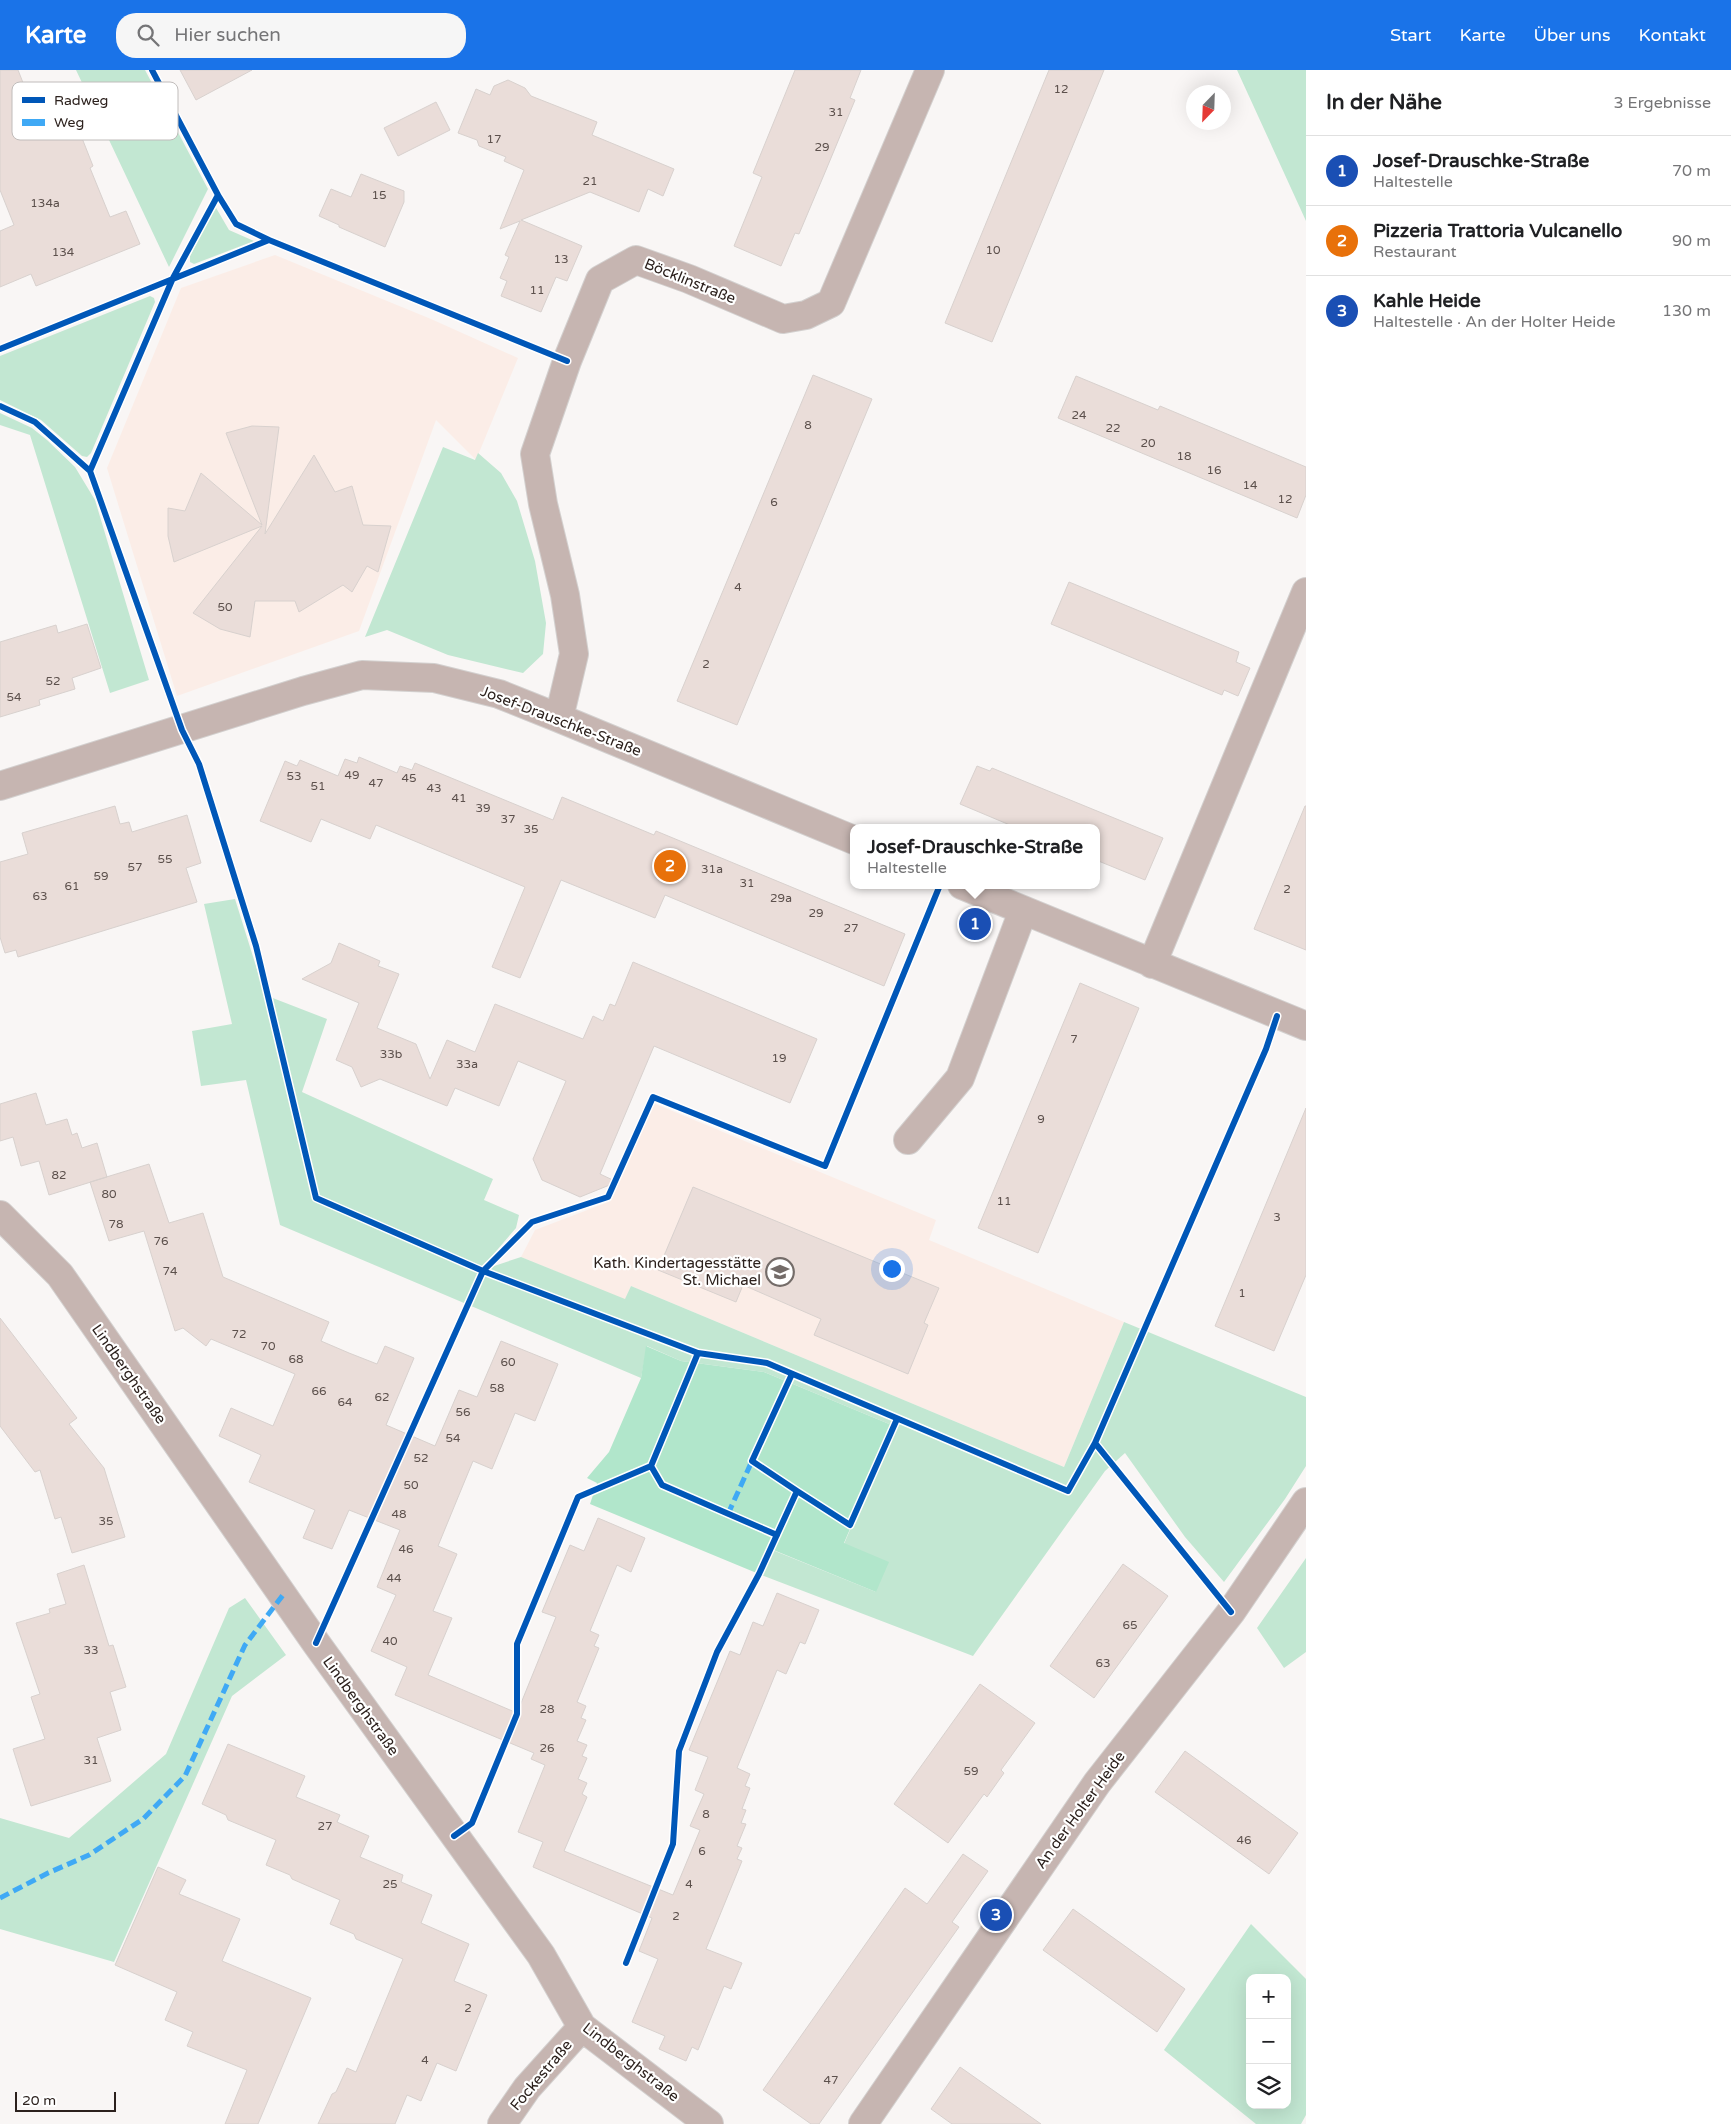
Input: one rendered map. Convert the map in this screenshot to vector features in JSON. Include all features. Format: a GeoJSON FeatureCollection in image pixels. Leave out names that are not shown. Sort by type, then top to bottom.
{"type":"FeatureCollection","features":[{"type":"Feature","properties":{"kind":"street","name":"Böcklinstraße"},"geometry":{"type":"LineString","coordinates":[[559,718],[574,654],[565,595],[543,504],[535,454],[567,361],[600,280],[636,260],[689,279],[783,319],[806,315],[831,303],[930,70]]}},
{"type":"Feature","properties":{"kind":"street"},"geometry":{"type":"LineString","coordinates":[[1152,964],[1306,592]]}},
{"type":"Feature","properties":{"kind":"street","name":"Josef-Drauschke-Straße"},"geometry":{"type":"LineString","coordinates":[[0,786],[303,691],[362,675],[434,678],[499,694],[850,838]]}},
{"type":"Feature","properties":{"kind":"street"},"geometry":{"type":"LineString","coordinates":[[971,889],[1306,1026]]}},
{"type":"Feature","properties":{"kind":"street"},"geometry":{"type":"LineString","coordinates":[[908,1140],[960,1078],[1023,911]]}},
{"type":"Feature","properties":{"kind":"street","name":"Lindberghstraße"},"geometry":{"type":"LineString","coordinates":[[0,1215],[60,1275],[316,1643],[541,1955],[582,2027],[710,2124]]}},
{"type":"Feature","properties":{"kind":"street","name":"An der Holter Heide"},"geometry":{"type":"LineString","coordinates":[[863,2124],[1097,1783],[1231,1612],[1306,1502]]}},
{"type":"Feature","properties":{"kind":"street","name":"Fockestraße"},"geometry":{"type":"LineString","coordinates":[[502,2124],[527,2088],[582,2027]]}},
{"type":"Feature","properties":{"kind":"shaded area"},"geometry":{"type":"Polygon","coordinates":[[[275,255],[431,319],[518,358],[476,460],[436,420],[359,631],[177,696],[107,468],[181,288],[275,255]]]}},
{"type":"Feature","properties":{"kind":"shaded area","name":"Kath. Kindertagesstätte St. Michael"},"geometry":{"type":"Polygon","coordinates":[[[653,1103],[936,1220],[929,1240],[1124,1322],[1064,1467],[631,1286],[625,1300],[521,1257],[535,1230],[611,1201],[653,1103]]]}},
{"type":"Feature","properties":{"kind":"green space"},"geometry":{"type":"Polygon","coordinates":[[[76,70],[145,70],[151,82],[82,82],[76,70]]]}},
{"type":"Feature","properties":{"kind":"green space"},"geometry":{"type":"Polygon","coordinates":[[[1237,70],[1306,70],[1306,221],[1237,70]]]}},
{"type":"Feature","properties":{"kind":"green space"},"geometry":{"type":"Polygon","coordinates":[[[178,132],[208,189],[169,267],[109,140],[178,140],[178,132]]]}},
{"type":"Feature","properties":{"kind":"green space"},"geometry":{"type":"Polygon","coordinates":[[[215,206],[229,230],[254,241],[194,264],[190,262],[190,256],[215,206]]]}},
{"type":"Feature","properties":{"kind":"green space"},"geometry":{"type":"Polygon","coordinates":[[[150,296],[154,298],[155,302],[91,453],[87,457],[82,456],[41,420],[0,400],[0,356],[150,296]]]}},
{"type":"Feature","properties":{"kind":"green space"},"geometry":{"type":"Polygon","coordinates":[[[0,413],[32,428],[47,440],[75,467],[95,500],[149,680],[110,693],[30,435],[0,425],[0,413]]]}},
{"type":"Feature","properties":{"kind":"green space"},"geometry":{"type":"Polygon","coordinates":[[[443,447],[475,460],[478,453],[501,473],[517,501],[535,561],[546,623],[543,654],[523,673],[448,655],[387,630],[365,637],[443,447]]]}},
{"type":"Feature","properties":{"kind":"green space"},"geometry":{"type":"Polygon","coordinates":[[[235,899],[265,995],[327,1019],[302,1092],[493,1179],[484,1200],[519,1215],[516,1228],[479,1271],[521,1257],[625,1299],[631,1286],[1064,1467],[1124,1322],[1306,1397],[1306,1466],[1285,1499],[1224,1582],[1185,1537],[1125,1453],[1105,1471],[973,1656],[759,1574],[770,1549],[876,1592],[844,1544],[894,1426],[764,1372],[681,1361],[647,1346],[641,1378],[280,1225],[246,1080],[201,1086],[192,1031],[232,1024],[204,904],[235,899]]]}},
{"type":"Feature","properties":{"kind":"green space"},"geometry":{"type":"Polygon","coordinates":[[[646,1346],[681,1361],[764,1372],[894,1426],[844,1543],[889,1562],[876,1592],[771,1549],[759,1574],[590,1504],[597,1483],[587,1478],[609,1452],[641,1378],[646,1346]]]}},
{"type":"Feature","properties":{"kind":"green space"},"geometry":{"type":"Polygon","coordinates":[[[1306,1558],[1306,1652],[1284,1668],[1257,1628],[1306,1558]]]}},
{"type":"Feature","properties":{"kind":"green space"},"geometry":{"type":"Polygon","coordinates":[[[245,1598],[286,1655],[232,1696],[114,1962],[0,1929],[0,1818],[69,1838],[166,1754],[229,1608],[245,1598]]]}},
{"type":"Feature","properties":{"kind":"green space"},"geometry":{"type":"Polygon","coordinates":[[[1251,1924],[1306,1979],[1306,2115],[1301,2124],[1256,2124],[1164,2050],[1251,1924]]]}},
{"type":"Feature","properties":{"kind":"building"},"geometry":{"type":"Polygon","coordinates":[[[0,70],[18,70],[23,82],[12,82],[12,140],[83,140],[93,166],[90,168],[110,217],[126,211],[140,244],[36,286],[31,274],[0,287],[0,231],[14,225],[0,190],[0,70]]]}},
{"type":"Feature","properties":{"kind":"building"},"geometry":{"type":"Polygon","coordinates":[[[180,70],[252,70],[196,100],[180,70]]]}},
{"type":"Feature","properties":{"kind":"building"},"geometry":{"type":"Polygon","coordinates":[[[795,70],[861,70],[850,98],[855,100],[799,234],[795,233],[781,266],[734,246],[762,177],[753,173],[795,70]]]}},
{"type":"Feature","properties":{"kind":"building"},"geometry":{"type":"Polygon","coordinates":[[[1049,70],[1104,70],[992,342],[945,323],[1049,70]]]}},
{"type":"Feature","properties":{"kind":"building"},"geometry":{"type":"Polygon","coordinates":[[[508,80],[525,88],[531,96],[597,122],[592,135],[674,169],[663,196],[648,189],[639,212],[590,192],[521,220],[582,246],[567,281],[556,277],[541,312],[501,296],[507,281],[500,278],[509,257],[505,255],[520,221],[500,229],[524,170],[504,161],[506,157],[479,146],[477,140],[458,133],[476,89],[490,95],[494,86],[508,80]]]}},
{"type":"Feature","properties":{"kind":"building"},"geometry":{"type":"Polygon","coordinates":[[[436,102],[450,130],[398,156],[384,128],[436,102]]]}},
{"type":"Feature","properties":{"kind":"building"},"geometry":{"type":"Polygon","coordinates":[[[361,174],[404,191],[404,202],[385,247],[319,216],[331,189],[351,197],[361,174]]]}},
{"type":"Feature","properties":{"kind":"building"},"geometry":{"type":"Polygon","coordinates":[[[813,375],[872,399],[737,725],[677,701],[813,375]]]}},
{"type":"Feature","properties":{"kind":"building"},"geometry":{"type":"Polygon","coordinates":[[[1076,376],[1158,410],[1160,406],[1306,467],[1306,495],[1297,518],[1058,418],[1076,376]]]}},
{"type":"Feature","properties":{"kind":"building"},"geometry":{"type":"Polygon","coordinates":[[[252,426],[279,427],[265,534],[314,455],[335,492],[352,486],[363,525],[391,526],[378,572],[367,566],[352,592],[343,585],[299,612],[295,601],[255,601],[250,637],[220,629],[193,613],[262,526],[174,562],[168,536],[168,508],[185,511],[201,473],[262,525],[226,433],[252,426]]]}},
{"type":"Feature","properties":{"kind":"building"},"geometry":{"type":"Polygon","coordinates":[[[1069,582],[1239,652],[1236,662],[1250,668],[1238,696],[1224,690],[1222,695],[1051,624],[1069,582]]]}},
{"type":"Feature","properties":{"kind":"building"},"geometry":{"type":"Polygon","coordinates":[[[87,624],[101,668],[72,678],[75,689],[39,700],[40,705],[0,717],[0,642],[56,625],[58,633],[87,624]]]}},
{"type":"Feature","properties":{"kind":"building"},"geometry":{"type":"Polygon","coordinates":[[[359,757],[397,773],[400,766],[412,770],[415,763],[553,820],[562,797],[654,835],[656,831],[905,934],[884,986],[665,895],[655,918],[561,880],[520,978],[492,967],[525,887],[376,825],[370,839],[321,819],[311,842],[260,821],[285,761],[297,766],[300,760],[338,776],[345,759],[357,763],[359,757]]]}},
{"type":"Feature","properties":{"kind":"building"},"geometry":{"type":"Polygon","coordinates":[[[977,766],[990,771],[992,768],[1163,838],[1145,880],[1100,862],[1100,824],[1008,824],[960,804],[977,766]]]}},
{"type":"Feature","properties":{"kind":"building"},"geometry":{"type":"Polygon","coordinates":[[[115,806],[120,824],[129,822],[132,832],[187,815],[201,863],[186,868],[197,902],[18,957],[16,950],[5,953],[0,937],[0,862],[28,854],[22,833],[115,806]]]}},
{"type":"Feature","properties":{"kind":"building"},"geometry":{"type":"Polygon","coordinates":[[[1306,806],[1306,950],[1254,929],[1306,806]]]}},
{"type":"Feature","properties":{"kind":"building"},"geometry":{"type":"Polygon","coordinates":[[[339,943],[380,961],[378,966],[399,974],[377,1028],[416,1044],[430,1079],[447,1040],[475,1052],[495,1004],[583,1039],[593,1016],[603,1021],[610,1004],[615,1006],[633,962],[817,1039],[790,1103],[654,1046],[600,1174],[617,1182],[580,1197],[542,1180],[533,1159],[566,1081],[518,1061],[499,1106],[455,1088],[447,1106],[380,1079],[361,1087],[352,1067],[336,1060],[359,1003],[302,979],[331,963],[339,943]]]}},
{"type":"Feature","properties":{"kind":"building"},"geometry":{"type":"Polygon","coordinates":[[[1080,983],[1139,1008],[1038,1253],[978,1228],[1080,983]]]}},
{"type":"Feature","properties":{"kind":"building"},"geometry":{"type":"Polygon","coordinates":[[[36,1093],[46,1125],[67,1119],[72,1135],[77,1133],[82,1148],[97,1143],[107,1177],[49,1195],[39,1161],[21,1166],[13,1137],[0,1141],[0,1104],[36,1093]]]}},
{"type":"Feature","properties":{"kind":"building"},"geometry":{"type":"Polygon","coordinates":[[[1306,1108],[1306,1275],[1274,1351],[1215,1326],[1306,1108]]]}},
{"type":"Feature","properties":{"kind":"building"},"geometry":{"type":"Polygon","coordinates":[[[149,1164],[169,1223],[203,1213],[223,1277],[329,1322],[321,1341],[349,1353],[377,1364],[385,1346],[414,1358],[386,1425],[435,1446],[459,1390],[477,1397],[501,1341],[558,1364],[535,1421],[515,1413],[492,1469],[473,1461],[438,1546],[457,1554],[433,1611],[452,1618],[428,1675],[517,1713],[556,1617],[542,1612],[570,1545],[584,1551],[598,1518],[645,1538],[631,1572],[617,1565],[590,1631],[599,1635],[594,1646],[599,1648],[577,1702],[586,1706],[581,1718],[586,1720],[577,1741],[587,1745],[582,1756],[587,1758],[578,1779],[587,1783],[582,1794],[587,1797],[564,1851],[673,1895],[700,1830],[690,1826],[704,1794],[695,1790],[708,1757],[689,1750],[730,1651],[740,1655],[753,1622],[763,1626],[777,1593],[819,1610],[805,1644],[800,1642],[786,1674],[777,1670],[737,1768],[750,1774],[745,1786],[750,1788],[742,1809],[746,1810],[741,1823],[746,1824],[737,1846],[742,1848],[737,1859],[742,1861],[706,1949],[742,1963],[731,1989],[724,1986],[698,2050],[692,2047],[686,2061],[659,2049],[665,2036],[632,2022],[658,1959],[639,1951],[652,1918],[533,1867],[543,1842],[518,1832],[545,1765],[531,1759],[534,1753],[395,1695],[407,1667],[371,1651],[396,1595],[377,1587],[400,1530],[349,1510],[332,1549],[303,1538],[315,1510],[249,1482],[261,1455],[219,1436],[231,1408],[273,1426],[295,1374],[211,1339],[206,1346],[183,1328],[175,1331],[144,1231],[109,1241],[90,1182],[149,1164]]]}},
{"type":"Feature","properties":{"kind":"building"},"geometry":{"type":"Polygon","coordinates":[[[693,1187],[939,1288],[924,1323],[928,1325],[908,1374],[814,1335],[821,1319],[743,1285],[736,1302],[658,1270],[693,1187]]]}},
{"type":"Feature","properties":{"kind":"building"},"geometry":{"type":"Polygon","coordinates":[[[0,1318],[77,1418],[69,1424],[104,1468],[125,1537],[72,1553],[61,1517],[55,1519],[40,1470],[35,1472],[0,1426],[0,1318]]]}},
{"type":"Feature","properties":{"kind":"building"},"geometry":{"type":"Polygon","coordinates":[[[1123,1564],[1168,1596],[1094,1698],[1050,1666],[1123,1564]]]}},
{"type":"Feature","properties":{"kind":"building"},"geometry":{"type":"Polygon","coordinates":[[[84,1565],[109,1646],[113,1645],[126,1687],[110,1692],[121,1730],[97,1738],[111,1781],[31,1806],[13,1749],[45,1739],[31,1697],[40,1694],[16,1623],[50,1613],[49,1609],[66,1604],[57,1574],[84,1565]]]}},
{"type":"Feature","properties":{"kind":"building"},"geometry":{"type":"Polygon","coordinates":[[[980,1684],[1035,1723],[1001,1770],[1004,1773],[987,1797],[984,1794],[948,1843],[894,1804],[980,1684]]]}},
{"type":"Feature","properties":{"kind":"building"},"geometry":{"type":"Polygon","coordinates":[[[228,1744],[305,1776],[296,1797],[340,1815],[337,1822],[369,1836],[360,1857],[403,1875],[401,1882],[432,1895],[421,1923],[469,1944],[454,1981],[487,1995],[456,2071],[437,2063],[421,2101],[407,2095],[395,2124],[318,2124],[347,2068],[356,2072],[403,1959],[356,1939],[354,1934],[330,1924],[340,1900],[292,1879],[290,1875],[266,1865],[276,1840],[228,1820],[226,1815],[202,1804],[228,1744]]]}},
{"type":"Feature","properties":{"kind":"building"},"geometry":{"type":"Polygon","coordinates":[[[1185,1751],[1298,1833],[1269,1874],[1155,1792],[1185,1751]]]}},
{"type":"Feature","properties":{"kind":"building"},"geometry":{"type":"Polygon","coordinates":[[[963,1854],[988,1871],[952,1922],[959,1927],[819,2124],[811,2124],[763,2090],[905,1888],[927,1904],[963,1854]]]}},
{"type":"Feature","properties":{"kind":"building"},"geometry":{"type":"Polygon","coordinates":[[[158,1867],[186,1880],[179,1894],[240,1919],[222,1961],[311,1998],[258,2124],[225,2124],[247,2070],[187,2046],[193,2032],[165,2020],[177,1992],[115,1965],[158,1867]]]}},
{"type":"Feature","properties":{"kind":"building"},"geometry":{"type":"Polygon","coordinates":[[[1073,1909],[1185,1989],[1157,2032],[1043,1950],[1073,1909]]]}},
{"type":"Feature","properties":{"kind":"building"},"geometry":{"type":"Polygon","coordinates":[[[960,2067],[1041,2124],[952,2124],[931,2109],[960,2067]]]}},
{"type":"Feature","properties":{"kind":"marked path"},"geometry":{"type":"LineString","coordinates":[[728,1514],[752,1461]]}},
{"type":"Feature","properties":{"kind":"marked path"},"geometry":{"type":"LineString","coordinates":[[0,1898],[48,1873],[89,1855],[143,1819],[185,1776],[245,1645],[283,1595]]}},
{"type":"Feature","properties":{"kind":"cycle path"},"geometry":{"type":"LineString","coordinates":[[152,70],[158,82]]}},
{"type":"Feature","properties":{"kind":"cycle path"},"geometry":{"type":"LineString","coordinates":[[90,471],[173,278],[218,195],[178,119]]}},
{"type":"Feature","properties":{"kind":"cycle path"},"geometry":{"type":"LineString","coordinates":[[218,195],[236,224],[269,240]]}},
{"type":"Feature","properties":{"kind":"cycle path"},"geometry":{"type":"LineString","coordinates":[[0,349],[269,240],[567,361]]}},
{"type":"Feature","properties":{"kind":"cycle path"},"geometry":{"type":"LineString","coordinates":[[0,406],[35,422],[90,471],[182,730],[199,764],[256,946],[316,1198],[483,1271],[698,1353],[767,1363],[1068,1491],[1095,1443],[1231,1612]]}},
{"type":"Feature","properties":{"kind":"cycle path"},"geometry":{"type":"LineString","coordinates":[[316,1643],[483,1271],[532,1222],[608,1197],[653,1097],[825,1166],[938,889]]}},
{"type":"Feature","properties":{"kind":"cycle path"},"geometry":{"type":"LineString","coordinates":[[1095,1443],[1266,1049],[1277,1016]]}},
{"type":"Feature","properties":{"kind":"cycle path"},"geometry":{"type":"LineString","coordinates":[[454,1836],[472,1823],[517,1714],[517,1644],[578,1497],[651,1466],[698,1353]]}},
{"type":"Feature","properties":{"kind":"cycle path"},"geometry":{"type":"LineString","coordinates":[[626,1963],[673,1844],[679,1751],[717,1652],[759,1574],[797,1491],[752,1461],[792,1374]]}},
{"type":"Feature","properties":{"kind":"cycle path"},"geometry":{"type":"LineString","coordinates":[[797,1491],[850,1525],[897,1419]]}},
{"type":"Feature","properties":{"kind":"cycle path"},"geometry":{"type":"LineString","coordinates":[[651,1466],[662,1485],[777,1535]]}},
{"type":"Feature","properties":{"kind":"place","name":"Pizzeria Trattoria Vulcanello"},"geometry":{"type":"Point","coordinates":[670,866]}},
{"type":"Feature","properties":{"kind":"place","name":"Josef-Drauschke-Straße"},"geometry":{"type":"Point","coordinates":[975,924]}},
{"type":"Feature","properties":{"kind":"place","name":"Kath. Kindertagesstätte St. Michael"},"geometry":{"type":"Point","coordinates":[780,1272]}},
{"type":"Feature","properties":{"kind":"place","name":"Kahle Heide"},"geometry":{"type":"Point","coordinates":[996,1915]}}]}
